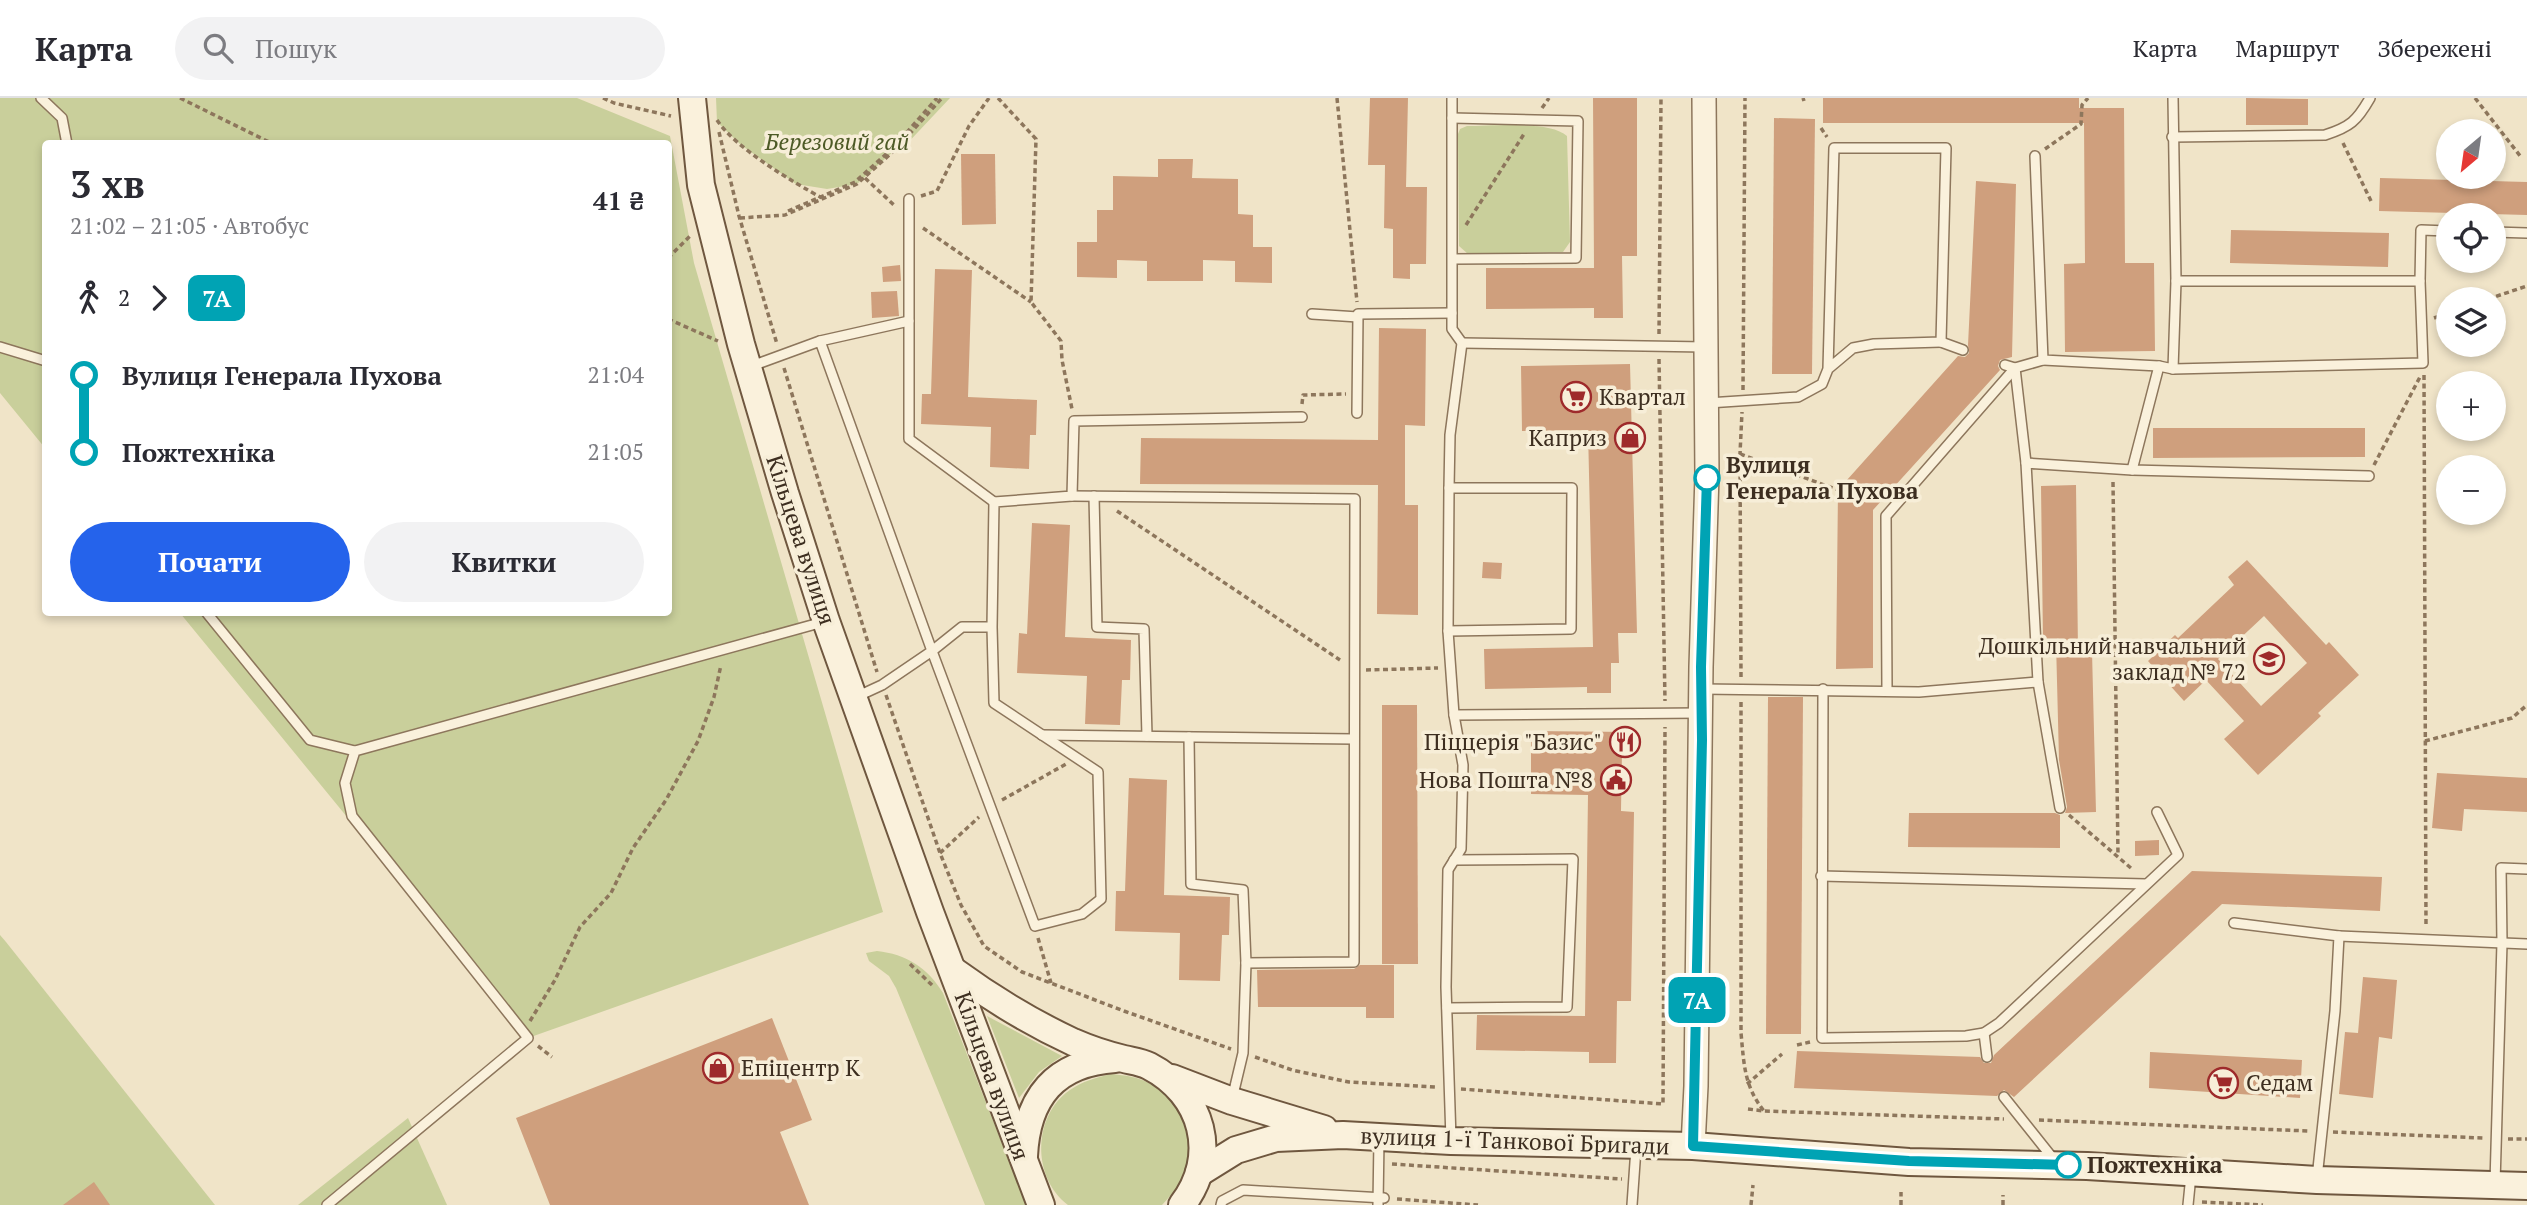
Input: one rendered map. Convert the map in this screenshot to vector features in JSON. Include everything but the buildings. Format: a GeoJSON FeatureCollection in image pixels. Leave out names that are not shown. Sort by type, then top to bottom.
{"type":"FeatureCollection","features":[{"type":"Feature","properties":{"kind":"main road","name":"Кільцева вулиця"},"geometry":{"type":"LineString","coordinates":[[705,113],[701,185],[745,355],[785,493],[826,621],[930,912],[1039,1197]]}},
{"type":"Feature","properties":{"kind":"main road","name":"Кільцева вулиця"},"geometry":{"type":"LineString","coordinates":[[954,971],[995,1001],[1075,1043],[1146,1064],[1168,1077],[1187,1096],[1199,1120],[1203,1147],[1199,1173],[1191,1194],[1182,1205]]}},
{"type":"Feature","properties":{"kind":"main road","name":"Кільцева вулиця"},"geometry":{"type":"LineString","coordinates":[[1039,1197],[1024,1156],[1026,1130],[1034,1106],[1050,1085],[1070,1069],[1095,1060],[1121,1058]]}},
{"type":"Feature","properties":{"kind":"main road","name":"вулиця 1-ї Танкової Бригади"},"geometry":{"type":"LineString","coordinates":[[1168,1077],[1232,1101],[1343,1135],[1378,1150],[1451,1140],[1636,1147],[1693,1146],[1909,1161],[2058,1165],[2317,1180],[2527,1186]]}},
{"type":"Feature","properties":{"kind":"main road","name":"вулиця 1-ї Танкової Бригади"},"geometry":{"type":"LineString","coordinates":[[1199,1173],[1236,1150],[1276,1138],[1343,1135]]}},
{"type":"Feature","properties":{"kind":"street"},"geometry":{"type":"LineString","coordinates":[[1693,1146],[1708,403],[1704,98]]}},
{"type":"Feature","properties":{"kind":"lane"},"geometry":{"type":"LineString","coordinates":[[41,98],[62,118],[66,140]]}},
{"type":"Feature","properties":{"kind":"lane"},"geometry":{"type":"LineString","coordinates":[[1451,1140],[1447,1007],[1448,870],[1461,849],[1463,765],[1454,715],[1448,631],[1450,435],[1462,344],[1452,329],[1452,98]]}},
{"type":"Feature","properties":{"kind":"lane"},"geometry":{"type":"LineString","coordinates":[[2173,98],[2176,281],[2174,369]]}},
{"type":"Feature","properties":{"kind":"lane"},"geometry":{"type":"LineString","coordinates":[[2172,137],[2325,135],[2356,120],[2370,98]]}},
{"type":"Feature","properties":{"kind":"lane"},"geometry":{"type":"LineString","coordinates":[[1452,118],[1578,121],[1576,258],[1453,259]]}},
{"type":"Feature","properties":{"kind":"lane"},"geometry":{"type":"LineString","coordinates":[[1708,403],[1798,397],[1822,384],[1828,369],[1834,148],[1946,148],[1941,342]]}},
{"type":"Feature","properties":{"kind":"lane"},"geometry":{"type":"LineString","coordinates":[[2035,156],[2043,360]]}},
{"type":"Feature","properties":{"kind":"lane"},"geometry":{"type":"LineString","coordinates":[[909,199],[909,439],[994,502],[1072,496],[1355,499],[1354,962],[1246,963]]}},
{"type":"Feature","properties":{"kind":"lane"},"geometry":{"type":"LineString","coordinates":[[1887,691],[1886,516],[2010,367],[2043,360],[2174,369],[2424,363],[2420,281],[2421,230],[2436,231]]}},
{"type":"Feature","properties":{"kind":"lane"},"geometry":{"type":"LineString","coordinates":[[2506,232],[2527,233]]}},
{"type":"Feature","properties":{"kind":"lane"},"geometry":{"type":"LineString","coordinates":[[2176,281],[2420,281]]}},
{"type":"Feature","properties":{"kind":"lane"},"geometry":{"type":"LineString","coordinates":[[1312,314],[1358,316],[1452,313]]}},
{"type":"Feature","properties":{"kind":"lane"},"geometry":{"type":"LineString","coordinates":[[1357,413],[1358,316]]}},
{"type":"Feature","properties":{"kind":"lane"},"geometry":{"type":"LineString","coordinates":[[745,355],[780,356],[820,341],[909,321]]}},
{"type":"Feature","properties":{"kind":"lane"},"geometry":{"type":"LineString","coordinates":[[820,341],[1035,926],[1082,914],[1101,899],[1098,772],[994,703],[994,502]]}},
{"type":"Feature","properties":{"kind":"lane"},"geometry":{"type":"LineString","coordinates":[[1828,369],[1853,348],[1874,344],[1941,342],[1963,350]]}},
{"type":"Feature","properties":{"kind":"lane"},"geometry":{"type":"LineString","coordinates":[[1462,344],[1707,347]]}},
{"type":"Feature","properties":{"kind":"lane"},"geometry":{"type":"LineString","coordinates":[[0,347],[42,360]]}},
{"type":"Feature","properties":{"kind":"lane"},"geometry":{"type":"LineString","coordinates":[[2132,470],[2159,366]]}},
{"type":"Feature","properties":{"kind":"lane"},"geometry":{"type":"LineString","coordinates":[[2010,367],[2026,463],[2038,682],[2063,810]]}},
{"type":"Feature","properties":{"kind":"lane"},"geometry":{"type":"LineString","coordinates":[[1072,496],[1074,421],[1302,417]]}},
{"type":"Feature","properties":{"kind":"lane"},"geometry":{"type":"LineString","coordinates":[[2026,463],[2132,470],[2369,476]]}},
{"type":"Feature","properties":{"kind":"lane"},"geometry":{"type":"LineString","coordinates":[[1448,631],[1571,629],[1572,488],[1449,488]]}},
{"type":"Feature","properties":{"kind":"lane"},"geometry":{"type":"LineString","coordinates":[[1094,496],[1097,626],[1144,629],[1146,736]]}},
{"type":"Feature","properties":{"kind":"lane"},"geometry":{"type":"LineString","coordinates":[[209,616],[310,740],[355,751],[826,621]]}},
{"type":"Feature","properties":{"kind":"lane"},"geometry":{"type":"LineString","coordinates":[[855,697],[882,685],[962,627],[992,627]]}},
{"type":"Feature","properties":{"kind":"lane"},"geometry":{"type":"LineString","coordinates":[[1702,689],[1919,692],[2038,682]]}},
{"type":"Feature","properties":{"kind":"lane"},"geometry":{"type":"LineString","coordinates":[[1823,689],[1822,1038],[1966,1036],[1984,1033],[1999,1023],[2178,855],[2157,812]]}},
{"type":"Feature","properties":{"kind":"lane"},"geometry":{"type":"LineString","coordinates":[[1454,715],[1702,713]]}},
{"type":"Feature","properties":{"kind":"lane"},"geometry":{"type":"LineString","coordinates":[[1042,735],[1354,739]]}},
{"type":"Feature","properties":{"kind":"lane"},"geometry":{"type":"LineString","coordinates":[[1189,737],[1191,884],[1243,890],[1246,963],[1242,1053],[1232,1101]]}},
{"type":"Feature","properties":{"kind":"lane"},"geometry":{"type":"LineString","coordinates":[[327,1205],[528,1038],[352,816],[345,783],[355,751]]}},
{"type":"Feature","properties":{"kind":"lane"},"geometry":{"type":"LineString","coordinates":[[1447,1007],[1567,1006],[1573,859],[1454,860]]}},
{"type":"Feature","properties":{"kind":"lane"},"geometry":{"type":"LineString","coordinates":[[2495,1185],[2502,943],[2501,868],[2527,869]]}},
{"type":"Feature","properties":{"kind":"lane"},"geometry":{"type":"LineString","coordinates":[[1821,876],[2146,884]]}},
{"type":"Feature","properties":{"kind":"lane"},"geometry":{"type":"LineString","coordinates":[[2234,923],[2339,936],[2527,944]]}},
{"type":"Feature","properties":{"kind":"lane"},"geometry":{"type":"LineString","coordinates":[[2317,1180],[2335,1011],[2339,936]]}},
{"type":"Feature","properties":{"kind":"lane"},"geometry":{"type":"LineString","coordinates":[[1984,1033],[1987,1057]]}},
{"type":"Feature","properties":{"kind":"lane"},"geometry":{"type":"LineString","coordinates":[[2004,1097],[2058,1165]]}},
{"type":"Feature","properties":{"kind":"lane"},"geometry":{"type":"LineString","coordinates":[[1632,1205],[1636,1147]]}},
{"type":"Feature","properties":{"kind":"lane"},"geometry":{"type":"LineString","coordinates":[[1221,1205],[1223,1201],[1243,1190],[1380,1200],[1378,1150]]}},
{"type":"Feature","properties":{"kind":"lane"},"geometry":{"type":"LineString","coordinates":[[2189,1203],[2192,1172]]}},
{"type":"Feature","properties":{"kind":"path"},"geometry":{"type":"LineString","coordinates":[[180,98],[265,140]]}},
{"type":"Feature","properties":{"kind":"path"},"geometry":{"type":"LineString","coordinates":[[603,98],[614,103],[705,113],[741,145],[780,174],[823,199]]}},
{"type":"Feature","properties":{"kind":"path"},"geometry":{"type":"LineString","coordinates":[[823,199],[855,182],[894,147],[939,98]]}},
{"type":"Feature","properties":{"kind":"path"},"geometry":{"type":"LineString","coordinates":[[739,217],[785,215],[857,184],[896,149],[939,98]]}},
{"type":"Feature","properties":{"kind":"path"},"geometry":{"type":"LineString","coordinates":[[909,199],[937,191],[969,126],[989,98]]}},
{"type":"Feature","properties":{"kind":"path"},"geometry":{"type":"LineString","coordinates":[[998,98],[1036,139],[1031,302]]}},
{"type":"Feature","properties":{"kind":"path"},"geometry":{"type":"LineString","coordinates":[[1337,98],[1358,316]]}},
{"type":"Feature","properties":{"kind":"path"},"geometry":{"type":"LineString","coordinates":[[1453,246],[1549,98]]}},
{"type":"Feature","properties":{"kind":"path"},"geometry":{"type":"LineString","coordinates":[[1659,346],[1661,98]]}},
{"type":"Feature","properties":{"kind":"path"},"geometry":{"type":"LineString","coordinates":[[1745,98],[1740,454],[1741,1033],[1747,1084],[1752,1097],[1764,1111]]}},
{"type":"Feature","properties":{"kind":"path"},"geometry":{"type":"LineString","coordinates":[[2035,156],[2081,124],[2082,105],[2088,98]]}},
{"type":"Feature","properties":{"kind":"path"},"geometry":{"type":"LineString","coordinates":[[2475,98],[2521,158]]}},
{"type":"Feature","properties":{"kind":"path"},"geometry":{"type":"LineString","coordinates":[[705,113],[739,217],[866,642],[940,853],[961,905],[984,946],[1022,972],[1292,1070],[1349,1082],[1663,1104]]}},
{"type":"Feature","properties":{"kind":"path"},"geometry":{"type":"LineString","coordinates":[[2337,131],[2371,201]]}},
{"type":"Feature","properties":{"kind":"path"},"geometry":{"type":"LineString","coordinates":[[864,177],[909,218],[1031,302],[1061,341],[1074,421]]}},
{"type":"Feature","properties":{"kind":"path"},"geometry":{"type":"LineString","coordinates":[[672,254],[694,232],[711,227]]}},
{"type":"Feature","properties":{"kind":"path"},"geometry":{"type":"LineString","coordinates":[[2506,293],[2527,286]]}},
{"type":"Feature","properties":{"kind":"path"},"geometry":{"type":"LineString","coordinates":[[672,321],[745,355]]}},
{"type":"Feature","properties":{"kind":"path"},"geometry":{"type":"LineString","coordinates":[[2369,476],[2424,370],[2426,940]]}},
{"type":"Feature","properties":{"kind":"path"},"geometry":{"type":"LineString","coordinates":[[1311,395],[1357,394]]}},
{"type":"Feature","properties":{"kind":"path"},"geometry":{"type":"LineString","coordinates":[[1740,454],[1838,490]]}},
{"type":"Feature","properties":{"kind":"path"},"geometry":{"type":"LineString","coordinates":[[2113,469],[2118,855]]}},
{"type":"Feature","properties":{"kind":"path"},"geometry":{"type":"LineString","coordinates":[[1094,496],[1356,671],[1451,667]]}},
{"type":"Feature","properties":{"kind":"path"},"geometry":{"type":"LineString","coordinates":[[523,1032],[555,980],[580,927],[611,893],[632,848],[666,800],[698,741],[714,696],[725,648]]}},
{"type":"Feature","properties":{"kind":"path"},"geometry":{"type":"LineString","coordinates":[[2425,741],[2512,718],[2527,705]]}},
{"type":"Feature","properties":{"kind":"path"},"geometry":{"type":"LineString","coordinates":[[940,853],[990,807],[1077,758]]}},
{"type":"Feature","properties":{"kind":"path"},"geometry":{"type":"LineString","coordinates":[[2063,810],[2118,855],[2146,884]]}},
{"type":"Feature","properties":{"kind":"path"},"geometry":{"type":"LineString","coordinates":[[1035,926],[1051,983]]}},
{"type":"Feature","properties":{"kind":"path"},"geometry":{"type":"LineString","coordinates":[[1747,1084],[1782,1054]]}},
{"type":"Feature","properties":{"kind":"path"},"geometry":{"type":"LineString","coordinates":[[1748,1109],[2527,1139]]}},
{"type":"Feature","properties":{"kind":"path"},"geometry":{"type":"LineString","coordinates":[[1378,1150],[1635,1179]]}},
{"type":"Feature","properties":{"kind":"path"},"geometry":{"type":"LineString","coordinates":[[1751,1205],[1753,1185]]}},
{"type":"Feature","properties":{"kind":"path"},"geometry":{"type":"LineString","coordinates":[[1901,1192],[1901,1205]]}},
{"type":"Feature","properties":{"kind":"path"},"geometry":{"type":"LineString","coordinates":[[2003,1195],[2003,1205]]}},
{"type":"Feature","properties":{"kind":"path"},"geometry":{"type":"LineString","coordinates":[[1380,1200],[1478,1205]]}},
{"type":"Feature","properties":{"kind":"path"},"geometry":{"type":"LineString","coordinates":[[2189,1203],[2263,1205]]}},
{"type":"Feature","properties":{"kind":"green space"},"geometry":{"type":"Polygon","coordinates":[[[0,98],[577,98],[670,136],[671,140],[42,140],[42,444],[0,393],[0,98]]]}},
{"type":"Feature","properties":{"kind":"green space","name":"Березовий гай"},"geometry":{"type":"Polygon","coordinates":[[[716,98],[950,98],[902,149],[896,149],[857,184],[827,189],[796,184],[741,145],[717,122],[716,98]]]}},
{"type":"Feature","properties":{"kind":"green space"},"geometry":{"type":"Polygon","coordinates":[[[1467,126],[1534,126],[1559,131],[1567,136],[1570,242],[1563,252],[1468,254],[1459,246],[1458,134],[1460,129],[1467,126]]]}},
{"type":"Feature","properties":{"kind":"green space"},"geometry":{"type":"Polygon","coordinates":[[[672,147],[694,263],[883,912],[528,1038],[182,616],[672,616],[672,147]]]}},
{"type":"Feature","properties":{"kind":"green space"},"geometry":{"type":"Polygon","coordinates":[[[0,935],[6,942],[215,1205],[0,1205],[0,935]]]}},
{"type":"Feature","properties":{"kind":"green space"},"geometry":{"type":"Polygon","coordinates":[[[877,951],[897,955],[915,964],[930,976],[943,993],[1026,1205],[985,1205],[896,988],[889,976],[869,961],[866,953],[877,951]]]}},
{"type":"Feature","properties":{"kind":"green space"},"geometry":{"type":"Polygon","coordinates":[[[987,1016],[1062,1056],[1039,1072],[1019,1098],[987,1016]]]}},
{"type":"Feature","properties":{"kind":"green space"},"geometry":{"type":"Polygon","coordinates":[[[1111,1074],[1132,1077],[1159,1089],[1170,1100],[1185,1125],[1189,1154],[1186,1169],[1173,1193],[1162,1205],[1068,1205],[1056,1193],[1048,1179],[1041,1147],[1049,1115],[1058,1101],[1070,1090],[1094,1078],[1111,1074]]]}},
{"type":"Feature","properties":{"kind":"green space"},"geometry":{"type":"Polygon","coordinates":[[[408,1118],[447,1205],[298,1205],[408,1118]]]}},
{"type":"Feature","properties":{"kind":"bus line","name":"7А"},"geometry":{"type":"LineString","coordinates":[[1707,478],[1693,1146],[1909,1161],[2068,1165]]}},
{"type":"Feature","properties":{"kind":"place","name":"Квартал"},"geometry":{"type":"Point","coordinates":[1576,397]}},
{"type":"Feature","properties":{"kind":"place","name":"Каприз"},"geometry":{"type":"Point","coordinates":[1630,438]}},
{"type":"Feature","properties":{"kind":"place","name":"Вулиця Генерала Пухова"},"geometry":{"type":"Point","coordinates":[1707,478]}},
{"type":"Feature","properties":{"kind":"place","name":"Дошкільний навчальний заклад № 72"},"geometry":{"type":"Point","coordinates":[2269,659]}},
{"type":"Feature","properties":{"kind":"place","name":"Піццерія \"Базис\""},"geometry":{"type":"Point","coordinates":[1625,742]}},
{"type":"Feature","properties":{"kind":"place","name":"Нова Пошта №8"},"geometry":{"type":"Point","coordinates":[1616,780]}},
{"type":"Feature","properties":{"kind":"place","name":"Епіцентр К"},"geometry":{"type":"Point","coordinates":[718,1068]}},
{"type":"Feature","properties":{"kind":"place","name":"Седам"},"geometry":{"type":"Point","coordinates":[2223,1083]}},
{"type":"Feature","properties":{"kind":"place","name":"Пожтехніка"},"geometry":{"type":"Point","coordinates":[2068,1165]}}]}
